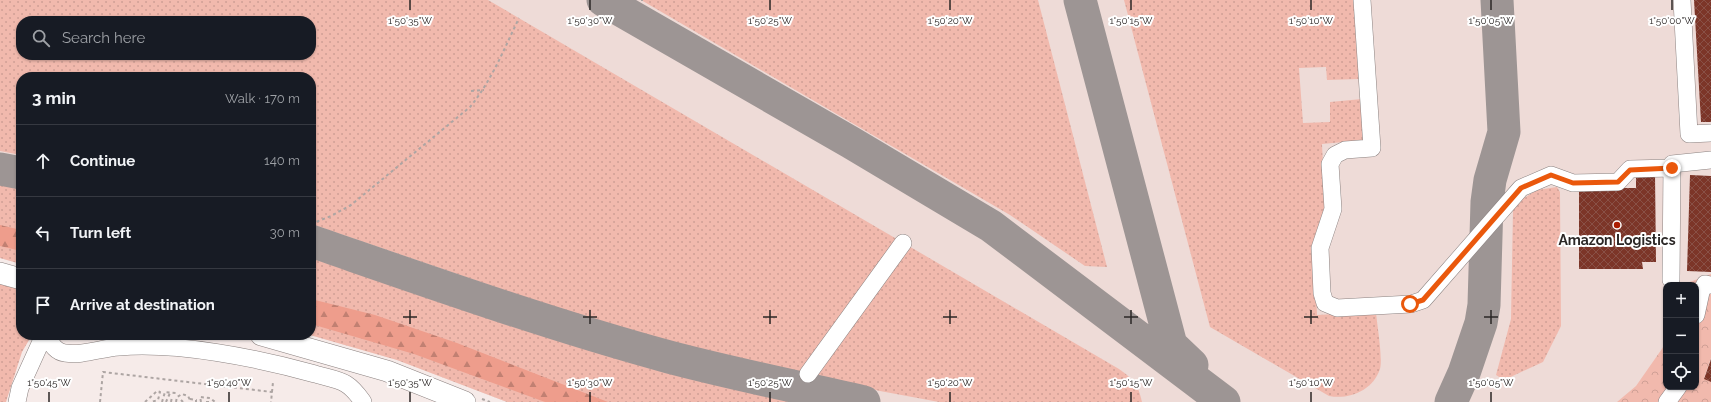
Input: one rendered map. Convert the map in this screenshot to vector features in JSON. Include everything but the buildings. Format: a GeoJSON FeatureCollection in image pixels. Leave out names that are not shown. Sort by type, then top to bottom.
{"type":"FeatureCollection","features":[{"type":"Feature","properties":{"kind":"main road"},"geometry":{"type":"LineString","coordinates":[[0,273],[16,278]]}},
{"type":"Feature","properties":{"kind":"main road"},"geometry":{"type":"LineString","coordinates":[[278,340],[387,371],[465,402]]}},
{"type":"Feature","properties":{"kind":"lane"},"geometry":{"type":"LineString","coordinates":[[1362,0],[1372,148],[1345,150],[1335,155],[1330,164],[1333,209],[1320,248],[1322,293],[1326,303],[1336,308],[1410,304],[1423,300],[1521,188],[1551,175],[1573,183],[1618,182],[1630,170],[1672,168]]}},
{"type":"Feature","properties":{"kind":"lane"},"geometry":{"type":"LineString","coordinates":[[1682,0],[1689,134],[1711,133]]}},
{"type":"Feature","properties":{"kind":"lane"},"geometry":{"type":"LineString","coordinates":[[1670,280],[1672,164],[1711,160]]}},
{"type":"Feature","properties":{"kind":"lane"},"geometry":{"type":"LineString","coordinates":[[808,374],[903,243]]}},
{"type":"Feature","properties":{"kind":"lane"},"geometry":{"type":"LineString","coordinates":[[1699,298],[1700,292],[1705,284],[1711,284]]}},
{"type":"Feature","properties":{"kind":"lane"},"geometry":{"type":"LineString","coordinates":[[17,402],[20,388],[43,340]]}},
{"type":"Feature","properties":{"kind":"lane"},"geometry":{"type":"LineString","coordinates":[[48,340],[54,348],[63,353],[77,353],[119,347],[166,347],[235,356],[289,367],[346,384],[358,394],[363,402]]}},
{"type":"Feature","properties":{"kind":"lane"},"geometry":{"type":"LineString","coordinates":[[1667,402],[1676,390]]}},
{"type":"Feature","properties":{"kind":"path"},"geometry":{"type":"LineString","coordinates":[[316,222],[331,216],[350,205],[470,107],[484,90],[518,18]]}},
{"type":"Feature","properties":{"kind":"path"},"geometry":{"type":"LineString","coordinates":[[471,91],[484,90]]}},
{"type":"Feature","properties":{"kind":"path"},"geometry":{"type":"LineString","coordinates":[[100,402],[103,372],[272,392]]}},
{"type":"Feature","properties":{"kind":"path"},"geometry":{"type":"LineString","coordinates":[[271,402],[273,382]]}},
{"type":"Feature","properties":{"kind":"path"},"geometry":{"type":"LineString","coordinates":[[145,402],[158,391],[160,392],[158,400],[151,402]]}},
{"type":"Feature","properties":{"kind":"path"},"geometry":{"type":"LineString","coordinates":[[162,402],[165,392],[176,393]]}},
{"type":"Feature","properties":{"kind":"path"},"geometry":{"type":"LineString","coordinates":[[166,402],[170,393]]}},
{"type":"Feature","properties":{"kind":"path"},"geometry":{"type":"LineString","coordinates":[[176,402],[177,397],[182,394],[188,396],[191,401],[196,400],[196,402]]}},
{"type":"Feature","properties":{"kind":"path"},"geometry":{"type":"LineString","coordinates":[[171,402],[172,397]]}},
{"type":"Feature","properties":{"kind":"path"},"geometry":{"type":"LineString","coordinates":[[201,402],[200,397],[210,398],[215,402]]}},
{"type":"Feature","properties":{"kind":"shaded area"},"geometry":{"type":"Polygon","coordinates":[[[0,0],[1711,0],[1711,402],[507,402],[397,360],[316,337],[316,72],[16,72],[16,263],[0,258],[0,0]]]}},
{"type":"Feature","properties":{"kind":"green space"},"geometry":{"type":"Polygon","coordinates":[[[0,0],[488,0],[1119,369],[1135,383],[1142,402],[939,402],[880,391],[653,337],[562,310],[316,226],[316,72],[16,72],[16,154],[0,151],[0,0]]]}},
{"type":"Feature","properties":{"kind":"green space"},"geometry":{"type":"Polygon","coordinates":[[[641,0],[1038,0],[1107,267],[1085,266],[1010,215],[641,0]]]}},
{"type":"Feature","properties":{"kind":"green space"},"geometry":{"type":"Polygon","coordinates":[[[1124,0],[1357,0],[1361,79],[1327,80],[1326,67],[1299,68],[1303,123],[1330,122],[1330,102],[1362,99],[1365,140],[1322,144],[1325,207],[1314,247],[1317,315],[1376,312],[1381,364],[1380,369],[1372,383],[1360,392],[1353,395],[1337,397],[1329,396],[1210,327],[1124,0]]]}},
{"type":"Feature","properties":{"kind":"green space"},"geometry":{"type":"Polygon","coordinates":[[[0,182],[16,185],[16,263],[0,258],[0,182]]]}},
{"type":"Feature","properties":{"kind":"green space"},"geometry":{"type":"Polygon","coordinates":[[[1557,187],[1560,192],[1561,326],[1543,362],[1504,380],[1496,375],[1511,319],[1513,209],[1519,201],[1537,190],[1557,187]]]}},
{"type":"Feature","properties":{"kind":"green space"},"geometry":{"type":"Polygon","coordinates":[[[0,225],[16,229],[16,250],[0,246],[0,225]]]}},
{"type":"Feature","properties":{"kind":"green space"},"geometry":{"type":"Polygon","coordinates":[[[316,260],[361,273],[505,324],[652,368],[794,402],[507,402],[397,360],[316,337],[316,260]]]}},
{"type":"Feature","properties":{"kind":"green space"},"geometry":{"type":"Polygon","coordinates":[[[1711,274],[1711,358],[1704,378],[1711,382],[1711,402],[1617,402],[1636,386],[1663,347],[1663,390],[1699,390],[1699,282],[1690,282],[1711,274]]]}},
{"type":"Feature","properties":{"kind":"green space"},"geometry":{"type":"Polygon","coordinates":[[[0,281],[16,286],[16,340],[29,340],[22,352],[6,402],[0,402],[0,281]]]}},
{"type":"Feature","properties":{"kind":"green space"},"geometry":{"type":"Polygon","coordinates":[[[316,300],[375,315],[457,343],[608,402],[545,402],[414,354],[316,325],[316,300]]]}},
{"type":"Feature","properties":{"kind":"taxiway"},"geometry":{"type":"LineString","coordinates":[[603,0],[850,142],[991,226],[1224,402]]}},
{"type":"Feature","properties":{"kind":"taxiway"},"geometry":{"type":"LineString","coordinates":[[1080,0],[1171,345],[1192,365]]}},
{"type":"Feature","properties":{"kind":"taxiway"},"geometry":{"type":"LineString","coordinates":[[1451,402],[1464,373],[1481,323],[1484,305],[1487,202],[1490,180],[1504,132],[1497,0]]}},
{"type":"Feature","properties":{"kind":"taxiway"},"geometry":{"type":"LineString","coordinates":[[0,169],[16,172]]}},
{"type":"Feature","properties":{"kind":"taxiway"},"geometry":{"type":"LineString","coordinates":[[316,243],[579,331],[717,369],[864,402]]}},
{"type":"Feature","properties":{"kind":"place","name":"Amazon Logistics"},"geometry":{"type":"Point","coordinates":[1617,225]}},
{"type":"Feature","properties":{"kind":"route"},"geometry":{"type":"LineString","coordinates":[[1410,304],[1423,300],[1521,188],[1551,175],[1573,183],[1618,182],[1630,170],[1672,168]]}}]}
